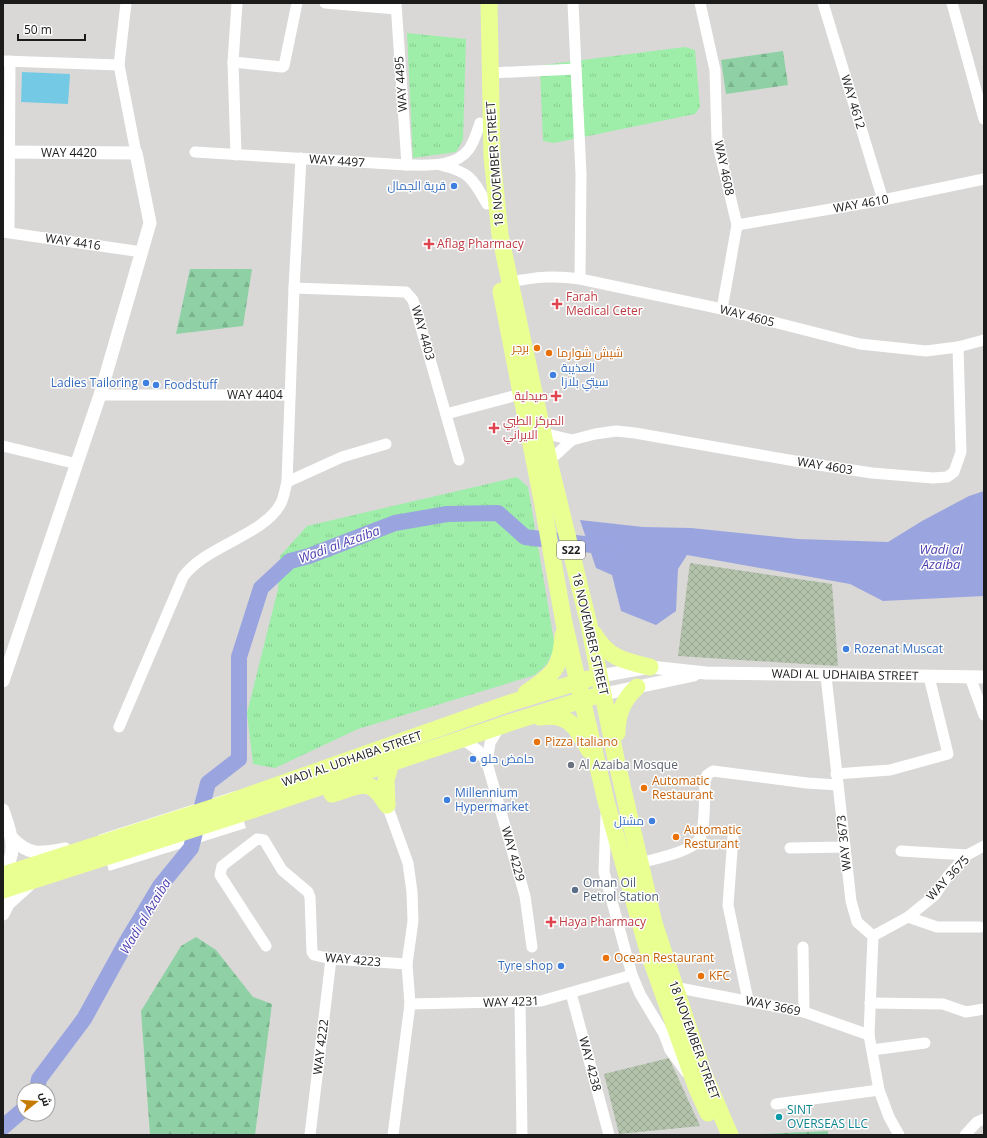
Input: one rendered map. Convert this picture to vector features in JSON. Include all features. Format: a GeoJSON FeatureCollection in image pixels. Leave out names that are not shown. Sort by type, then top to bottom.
{"type":"FeatureCollection","features":[{"type":"Feature","properties":{"kind":"main road","name":"18 NOVEMBER STREET"},"geometry":{"type":"LineString","coordinates":[[478,3],[480,123],[487,204],[498,275],[521,394],[550,497],[585,605],[616,760],[654,923],[703,1072],[730,1135]]}},
{"type":"Feature","properties":{"kind":"main road","name":"18 NOVEMBER STREET"},"geometry":{"type":"LineString","coordinates":[[489,3],[492,156],[500,235],[549,461],[550,497],[563,615],[606,801],[648,951],[697,1089],[717,1135]]}},
{"type":"Feature","properties":{"kind":"main road"},"geometry":{"type":"LineString","coordinates":[[510,703],[552,674],[557,666],[562,648],[563,615]]}},
{"type":"Feature","properties":{"kind":"main road"},"geometry":{"type":"LineString","coordinates":[[589,625],[602,645],[613,656],[625,661],[650,667]]}},
{"type":"Feature","properties":{"kind":"main road","name":"WADI AL UDHAIBA STREET"},"geometry":{"type":"LineString","coordinates":[[3,875],[103,850],[235,808],[510,703],[600,676]]}},
{"type":"Feature","properties":{"kind":"main road"},"geometry":{"type":"LineString","coordinates":[[616,760],[617,723],[619,712],[629,694],[637,687]]}},
{"type":"Feature","properties":{"kind":"main road","name":"WADI AL UDHAIBA STREET"},"geometry":{"type":"LineString","coordinates":[[235,808],[289,798],[507,724],[604,694]]}},
{"type":"Feature","properties":{"kind":"main road"},"geometry":{"type":"LineString","coordinates":[[507,724],[547,716],[558,716],[567,720],[582,737],[598,766]]}},
{"type":"Feature","properties":{"kind":"main road"},"geometry":{"type":"LineString","coordinates":[[387,805],[386,780],[391,763]]}},
{"type":"Feature","properties":{"kind":"main road"},"geometry":{"type":"LineString","coordinates":[[289,798],[313,800],[364,785],[370,785],[379,792],[387,805]]}},
{"type":"Feature","properties":{"kind":"main road","name":"WADI AL UDHAIBA STREET"},"geometry":{"type":"LineString","coordinates":[[3,890],[42,877],[103,850]]}},
{"type":"Feature","properties":{"kind":"street"},"geometry":{"type":"LineString","coordinates":[[3,681],[100,395],[150,223],[120,65],[126,3]]}},
{"type":"Feature","properties":{"kind":"street"},"geometry":{"type":"LineString","coordinates":[[236,155],[233,62],[237,3]]}},
{"type":"Feature","properties":{"kind":"street"},"geometry":{"type":"LineString","coordinates":[[233,62],[284,66],[297,3]]}},
{"type":"Feature","properties":{"kind":"street"},"geometry":{"type":"LineString","coordinates":[[325,3],[396,6]]}},
{"type":"Feature","properties":{"kind":"street"},"geometry":{"type":"LineString","coordinates":[[574,3],[580,174],[580,279]]}},
{"type":"Feature","properties":{"kind":"street","name":"WAY 4608"},"geometry":{"type":"LineString","coordinates":[[700,3],[715,70],[717,141],[737,225],[722,309]]}},
{"type":"Feature","properties":{"kind":"street","name":"WAY 4612"},"geometry":{"type":"LineString","coordinates":[[823,3],[883,200]]}},
{"type":"Feature","properties":{"kind":"street"},"geometry":{"type":"LineString","coordinates":[[952,3],[984,119]]}},
{"type":"Feature","properties":{"kind":"street","name":"WAY 4495"},"geometry":{"type":"LineString","coordinates":[[396,6],[407,165]]}},
{"type":"Feature","properties":{"kind":"street"},"geometry":{"type":"LineString","coordinates":[[6,232],[6,61],[120,65]]}},
{"type":"Feature","properties":{"kind":"street"},"geometry":{"type":"LineString","coordinates":[[490,73],[576,69]]}},
{"type":"Feature","properties":{"kind":"street","name":"WAY 4497"},"geometry":{"type":"LineString","coordinates":[[195,152],[407,165],[438,164],[460,159],[469,148],[480,123]]}},
{"type":"Feature","properties":{"kind":"street","name":"WAY 4420"},"geometry":{"type":"LineString","coordinates":[[6,152],[136,153]]}},
{"type":"Feature","properties":{"kind":"street"},"geometry":{"type":"LineString","coordinates":[[119,726],[183,577],[189,569],[217,549],[259,526],[270,516],[280,503],[287,482],[294,288],[301,158]]}},
{"type":"Feature","properties":{"kind":"street","name":"WAY 4497"},"geometry":{"type":"LineString","coordinates":[[438,164],[457,169],[472,177],[487,204]]}},
{"type":"Feature","properties":{"kind":"street","name":"WAY 4610"},"geometry":{"type":"LineString","coordinates":[[737,225],[883,200],[984,179]]}},
{"type":"Feature","properties":{"kind":"street","name":"WAY 4416"},"geometry":{"type":"LineString","coordinates":[[6,232],[142,252]]}},
{"type":"Feature","properties":{"kind":"street","name":"WAY 4605"},"geometry":{"type":"LineString","coordinates":[[510,282],[542,276],[560,276],[580,279],[722,309],[860,344],[926,351],[958,347],[984,340]]}},
{"type":"Feature","properties":{"kind":"street","name":"WAY 4403"},"geometry":{"type":"LineString","coordinates":[[294,288],[406,292],[413,300],[460,460]]}},
{"type":"Feature","properties":{"kind":"street","name":"WAY 4603"},"geometry":{"type":"LineString","coordinates":[[543,433],[572,440],[616,431],[635,433],[864,472],[933,478],[947,477],[954,472],[961,452],[958,347]]}},
{"type":"Feature","properties":{"kind":"street"},"geometry":{"type":"LineString","coordinates":[[446,414],[521,394]]}},
{"type":"Feature","properties":{"kind":"street","name":"WAY 4404"},"geometry":{"type":"LineString","coordinates":[[100,395],[290,395]]}},
{"type":"Feature","properties":{"kind":"street"},"geometry":{"type":"LineString","coordinates":[[549,461],[572,440]]}},
{"type":"Feature","properties":{"kind":"street"},"geometry":{"type":"LineString","coordinates":[[287,482],[342,457],[386,444]]}},
{"type":"Feature","properties":{"kind":"street"},"geometry":{"type":"LineString","coordinates":[[3,446],[77,464]]}},
{"type":"Feature","properties":{"kind":"street","name":"WADI AL UDHAIBA STREET"},"geometry":{"type":"LineString","coordinates":[[600,676],[650,667],[706,673],[826,676],[984,677]]}},
{"type":"Feature","properties":{"kind":"street","name":"WADI AL UDHAIBA STREET"},"geometry":{"type":"LineString","coordinates":[[604,694],[706,673]]}},
{"type":"Feature","properties":{"kind":"street","name":"WAY 3673"},"geometry":{"type":"LineString","coordinates":[[826,676],[851,901],[857,922],[873,936]]}},
{"type":"Feature","properties":{"kind":"street"},"geometry":{"type":"LineString","coordinates":[[836,774],[890,770],[948,754],[930,677]]}},
{"type":"Feature","properties":{"kind":"street"},"geometry":{"type":"LineString","coordinates":[[970,677],[984,715]]}},
{"type":"Feature","properties":{"kind":"street","name":"WAY 4229"},"geometry":{"type":"LineString","coordinates":[[487,763],[490,743],[507,724]]}},
{"type":"Feature","properties":{"kind":"street","name":"WAY 4229"},"geometry":{"type":"LineString","coordinates":[[462,739],[479,751],[487,763],[525,896],[532,946]]}},
{"type":"Feature","properties":{"kind":"street"},"geometry":{"type":"LineString","coordinates":[[640,863],[684,850],[694,845],[699,839],[702,828],[705,782],[707,775],[713,771],[807,783],[838,785]]}},
{"type":"Feature","properties":{"kind":"street"},"geometry":{"type":"LineString","coordinates":[[606,801],[604,872],[632,975],[640,994],[664,1034],[670,1050],[697,1089]]}},
{"type":"Feature","properties":{"kind":"street"},"geometry":{"type":"LineString","coordinates":[[387,805],[408,863],[412,892],[413,921],[407,964],[410,1004],[393,1135]]}},
{"type":"Feature","properties":{"kind":"street"},"geometry":{"type":"LineString","coordinates":[[3,810],[12,838],[12,851],[8,864],[3,869]]}},
{"type":"Feature","properties":{"kind":"street"},"geometry":{"type":"LineString","coordinates":[[733,837],[728,905],[748,1000]]}},
{"type":"Feature","properties":{"kind":"street"},"geometry":{"type":"LineString","coordinates":[[12,838],[25,850],[36,853],[103,850]]}},
{"type":"Feature","properties":{"kind":"street","name":"WAY 4223"},"geometry":{"type":"LineString","coordinates":[[266,946],[220,875],[222,866],[257,839],[261,838],[264,840],[282,870],[308,892],[310,897],[312,952],[316,956],[331,959],[407,964]]}},
{"type":"Feature","properties":{"kind":"street","name":"WAY 3675"},"geometry":{"type":"LineString","coordinates":[[873,936],[908,917],[935,895],[948,876],[968,855],[984,846]]}},
{"type":"Feature","properties":{"kind":"street"},"geometry":{"type":"LineString","coordinates":[[790,848],[845,847]]}},
{"type":"Feature","properties":{"kind":"street"},"geometry":{"type":"LineString","coordinates":[[901,850],[968,855]]}},
{"type":"Feature","properties":{"kind":"street"},"geometry":{"type":"LineString","coordinates":[[3,914],[8,904],[16,894],[42,877]]}},
{"type":"Feature","properties":{"kind":"street"},"geometry":{"type":"LineString","coordinates":[[908,917],[937,927],[980,927]]}},
{"type":"Feature","properties":{"kind":"street"},"geometry":{"type":"LineString","coordinates":[[873,936],[869,1035],[879,1090],[889,1117],[899,1135]]}},
{"type":"Feature","properties":{"kind":"street"},"geometry":{"type":"LineString","coordinates":[[803,947],[804,1012]]}},
{"type":"Feature","properties":{"kind":"street","name":"WAY 4222"},"geometry":{"type":"LineString","coordinates":[[310,1135],[331,959]]}},
{"type":"Feature","properties":{"kind":"street","name":"WAY 4231"},"geometry":{"type":"LineString","coordinates":[[410,1004],[541,1001],[632,975]]}},
{"type":"Feature","properties":{"kind":"street","name":"WAY 3669"},"geometry":{"type":"LineString","coordinates":[[674,987],[748,1000],[804,1012],[869,1035]]}},
{"type":"Feature","properties":{"kind":"street","name":"WAY 4238"},"geometry":{"type":"LineString","coordinates":[[571,993],[609,1135]]}},
{"type":"Feature","properties":{"kind":"street"},"geometry":{"type":"LineString","coordinates":[[520,1002],[522,1135]]}},
{"type":"Feature","properties":{"kind":"street"},"geometry":{"type":"LineString","coordinates":[[870,1003],[943,1004],[966,1012],[984,1009]]}},
{"type":"Feature","properties":{"kind":"street"},"geometry":{"type":"LineString","coordinates":[[872,1050],[925,1042]]}},
{"type":"Feature","properties":{"kind":"street"},"geometry":{"type":"LineString","coordinates":[[776,1104],[879,1090]]}},
{"type":"Feature","properties":{"kind":"street"},"geometry":{"type":"LineString","coordinates":[[965,1135],[977,1122],[984,1119]]}},
{"type":"Feature","properties":{"kind":"shaded area"},"geometry":{"type":"Polygon","coordinates":[[[3,3],[984,3],[984,1135],[3,1135],[3,3]]]}},
{"type":"Feature","properties":{"kind":"shaded area"},"geometry":{"type":"Polygon","coordinates":[[[22,72],[70,74],[68,104],[21,102],[22,72]]]}},
{"type":"Feature","properties":{"kind":"shaded area"},"geometry":{"type":"Polygon","coordinates":[[[690,563],[832,584],[838,666],[678,656],[690,563]]]}},
{"type":"Feature","properties":{"kind":"shaded area"},"geometry":{"type":"Polygon","coordinates":[[[669,1058],[700,1126],[619,1134],[604,1074],[669,1058]]]}},
{"type":"Feature","properties":{"kind":"green space"},"geometry":{"type":"Polygon","coordinates":[[[407,33],[466,39],[463,140],[456,152],[413,158],[407,33]]]}},
{"type":"Feature","properties":{"kind":"green space"},"geometry":{"type":"Polygon","coordinates":[[[685,47],[695,50],[700,107],[695,114],[554,143],[543,141],[540,71],[543,65],[685,47]]]}},
{"type":"Feature","properties":{"kind":"green space"},"geometry":{"type":"Polygon","coordinates":[[[783,51],[788,85],[726,94],[721,60],[783,51]]]}},
{"type":"Feature","properties":{"kind":"green space"},"geometry":{"type":"Polygon","coordinates":[[[190,269],[252,269],[243,326],[176,334],[190,269]]]}},
{"type":"Feature","properties":{"kind":"green space"},"geometry":{"type":"Polygon","coordinates":[[[517,477],[528,487],[555,647],[547,664],[535,675],[358,729],[275,768],[253,764],[247,713],[278,589],[280,556],[307,526],[517,477]]]}},
{"type":"Feature","properties":{"kind":"green space"},"geometry":{"type":"Polygon","coordinates":[[[196,937],[216,950],[253,997],[272,1004],[255,1135],[150,1135],[141,1011],[181,946],[196,937]]]}},
{"type":"Feature","properties":{"kind":"green space"},"geometry":{"type":"Polygon","coordinates":[[[828,1131],[828,1135],[761,1134],[828,1131]]]}},
{"type":"Feature","properties":{"kind":"water","name":"Wadi al Azaiba"},"geometry":{"type":"Polygon","coordinates":[[[984,491],[984,596],[883,601],[850,584],[687,555],[678,569],[676,611],[656,625],[621,611],[612,575],[596,568],[580,520],[643,527],[691,528],[798,539],[888,542],[922,521],[969,496],[984,491]]]}},
{"type":"Feature","properties":{"kind":"pier"},"geometry":{"type":"Polygon","coordinates":[[[235,791],[246,828],[109,871],[98,835],[235,791]]]}},
{"type":"Feature","properties":{"kind":"waterway","name":"Wadi al Azaiba"},"geometry":{"type":"LineString","coordinates":[[38,1082],[39,1079],[84,1019],[127,941],[160,886],[191,848],[208,783],[239,759],[239,657],[261,588],[290,561],[309,556],[395,523],[447,514],[498,513],[525,537],[609,547]]}},
{"type":"Feature","properties":{"kind":"waterway","name":"Wadi al Azaiba"},"geometry":{"type":"LineString","coordinates":[[3,1127],[16,1116]]}},
{"type":"Feature","properties":{"kind":"place","name":"قرية الجمال"},"geometry":{"type":"Point","coordinates":[454,186]}},
{"type":"Feature","properties":{"kind":"place","name":"Aflag Pharmacy"},"geometry":{"type":"Point","coordinates":[429,244]}},
{"type":"Feature","properties":{"kind":"place","name":"Farah Medical Ceter"},"geometry":{"type":"Point","coordinates":[557,304]}},
{"type":"Feature","properties":{"kind":"place","name":"برجر"},"geometry":{"type":"Point","coordinates":[537,348]}},
{"type":"Feature","properties":{"kind":"place","name":"شيش شوارما"},"geometry":{"type":"Point","coordinates":[549,353]}},
{"type":"Feature","properties":{"kind":"place","name":"العذيبة سيتي بلازا"},"geometry":{"type":"Point","coordinates":[553,375]}},
{"type":"Feature","properties":{"kind":"place","name":"Ladies Tailoring"},"geometry":{"type":"Point","coordinates":[146,383]}},
{"type":"Feature","properties":{"kind":"place","name":"Foodstuff"},"geometry":{"type":"Point","coordinates":[156,385]}},
{"type":"Feature","properties":{"kind":"place","name":"صيدلية"},"geometry":{"type":"Point","coordinates":[556,396]}},
{"type":"Feature","properties":{"kind":"place","name":"المركز الطبي الايراني"},"geometry":{"type":"Point","coordinates":[494,428]}},
{"type":"Feature","properties":{"kind":"place","name":"Rozenat Muscat"},"geometry":{"type":"Point","coordinates":[846,649]}},
{"type":"Feature","properties":{"kind":"place","name":"Pizza Italiano"},"geometry":{"type":"Point","coordinates":[537,742]}},
{"type":"Feature","properties":{"kind":"place","name":"حامض حلو"},"geometry":{"type":"Point","coordinates":[473,759]}},
{"type":"Feature","properties":{"kind":"place","name":"Al Azaiba Mosque"},"geometry":{"type":"Point","coordinates":[571,765]}},
{"type":"Feature","properties":{"kind":"place","name":"Automatic Restaurant"},"geometry":{"type":"Point","coordinates":[644,788]}},
{"type":"Feature","properties":{"kind":"place","name":"Millennium Hypermarket"},"geometry":{"type":"Point","coordinates":[447,800]}},
{"type":"Feature","properties":{"kind":"place","name":"مشتل"},"geometry":{"type":"Point","coordinates":[652,821]}},
{"type":"Feature","properties":{"kind":"place","name":"Automatic Resturant"},"geometry":{"type":"Point","coordinates":[676,837]}},
{"type":"Feature","properties":{"kind":"place","name":"Oman Oil Petrol Station"},"geometry":{"type":"Point","coordinates":[575,890]}},
{"type":"Feature","properties":{"kind":"place","name":"Haya Pharmacy"},"geometry":{"type":"Point","coordinates":[551,922]}},
{"type":"Feature","properties":{"kind":"place","name":"Ocean Restaurant"},"geometry":{"type":"Point","coordinates":[606,958]}},
{"type":"Feature","properties":{"kind":"place","name":"Tyre shop"},"geometry":{"type":"Point","coordinates":[561,966]}},
{"type":"Feature","properties":{"kind":"place","name":"KFC"},"geometry":{"type":"Point","coordinates":[701,976]}},
{"type":"Feature","properties":{"kind":"place","name":"SINT OVERSEAS LLC"},"geometry":{"type":"Point","coordinates":[779,1117]}}]}
